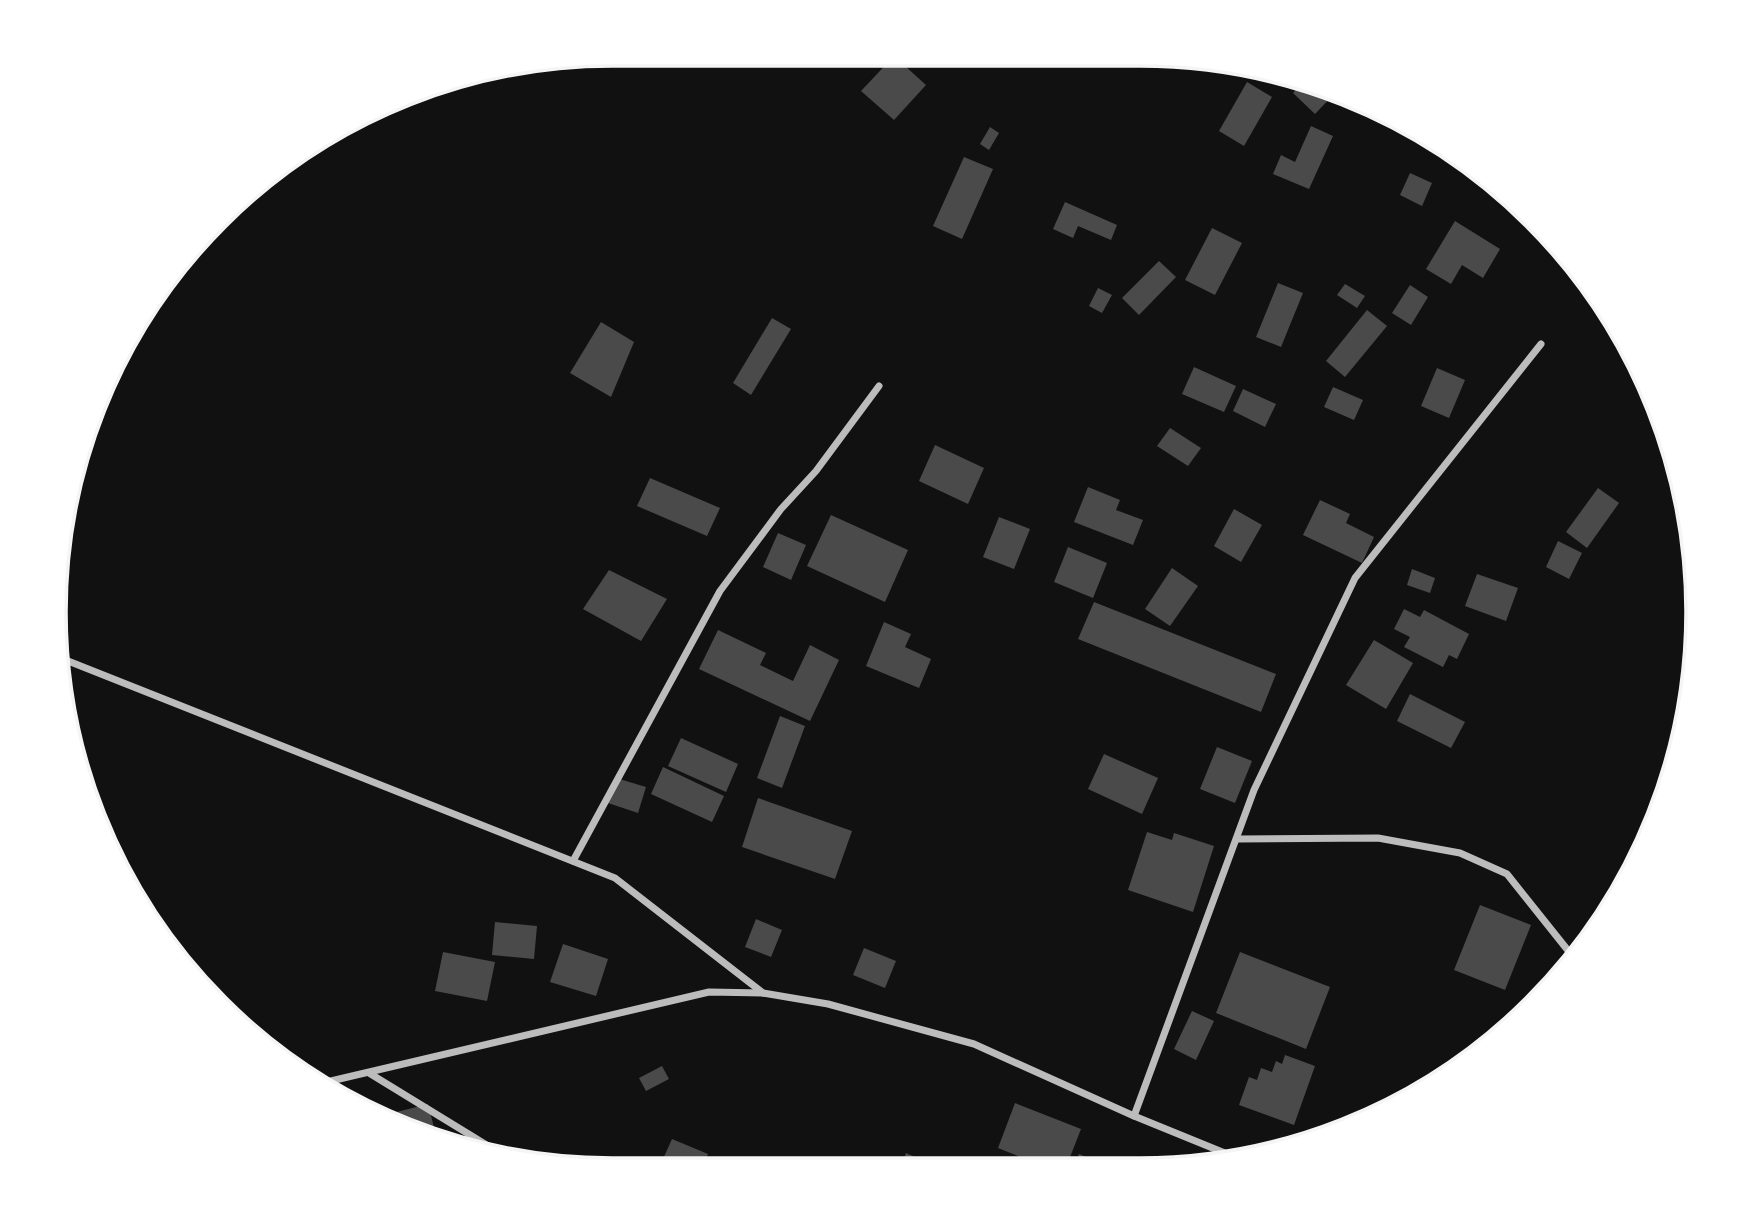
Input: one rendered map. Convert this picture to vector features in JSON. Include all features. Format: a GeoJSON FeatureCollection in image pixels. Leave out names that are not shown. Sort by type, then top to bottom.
{"type":"FeatureCollection","features":[{"type":"Feature","properties":{"kind":"street"},"geometry":{"type":"LineString","coordinates":[[1134,1116],[1254,790],[1355,578],[1541,344]]}},
{"type":"Feature","properties":{"kind":"street"},"geometry":{"type":"LineString","coordinates":[[573,861],[720,591],[781,509],[816,471],[879,386]]}},
{"type":"Feature","properties":{"kind":"street"},"geometry":{"type":"LineString","coordinates":[[69,661],[615,878],[763,993]]}},
{"type":"Feature","properties":{"kind":"street"},"geometry":{"type":"LineString","coordinates":[[1237,839],[1378,838],[1460,852],[1507,874],[1568,950]]}},
{"type":"Feature","properties":{"kind":"street"},"geometry":{"type":"LineString","coordinates":[[333,1081],[709,992],[763,993],[828,1004],[974,1044],[1134,1116],[1221,1151]]}},
{"type":"Feature","properties":{"kind":"street"},"geometry":{"type":"LineString","coordinates":[[369,1073],[480,1141]]}},
{"type":"Feature","properties":{"kind":"building"},"geometry":{"type":"Polygon","coordinates":[[[885,66],[905,66],[926,85],[894,120],[861,91],[885,66]]]}},
{"type":"Feature","properties":{"kind":"building"},"geometry":{"type":"Polygon","coordinates":[[[1247,82],[1272,97],[1244,146],[1219,131],[1247,82]]]}},
{"type":"Feature","properties":{"kind":"building"},"geometry":{"type":"Polygon","coordinates":[[[1296,89],[1328,100],[1315,114],[1293,93],[1296,89]]]}},
{"type":"Feature","properties":{"kind":"building"},"geometry":{"type":"Polygon","coordinates":[[[1311,126],[1333,136],[1309,189],[1273,174],[1281,155],[1295,162],[1311,126]]]}},
{"type":"Feature","properties":{"kind":"building"},"geometry":{"type":"Polygon","coordinates":[[[990,127],[999,133],[989,150],[980,144],[990,127]]]}},
{"type":"Feature","properties":{"kind":"building"},"geometry":{"type":"Polygon","coordinates":[[[964,157],[993,169],[962,239],[933,226],[964,157]]]}},
{"type":"Feature","properties":{"kind":"building"},"geometry":{"type":"Polygon","coordinates":[[[1410,173],[1432,183],[1422,206],[1400,195],[1410,173]]]}},
{"type":"Feature","properties":{"kind":"building"},"geometry":{"type":"Polygon","coordinates":[[[1065,202],[1117,225],[1111,240],[1078,226],[1073,238],[1053,229],[1065,202]]]}},
{"type":"Feature","properties":{"kind":"building"},"geometry":{"type":"Polygon","coordinates":[[[1455,221],[1500,249],[1483,278],[1462,265],[1451,284],[1426,269],[1455,221]]]}},
{"type":"Feature","properties":{"kind":"building"},"geometry":{"type":"Polygon","coordinates":[[[1212,228],[1242,243],[1215,295],[1185,280],[1212,228]]]}},
{"type":"Feature","properties":{"kind":"building"},"geometry":{"type":"Polygon","coordinates":[[[1159,261],[1176,277],[1139,315],[1122,298],[1159,261]]]}},
{"type":"Feature","properties":{"kind":"building"},"geometry":{"type":"Polygon","coordinates":[[[1278,283],[1303,293],[1281,347],[1256,337],[1278,283]]]}},
{"type":"Feature","properties":{"kind":"building"},"geometry":{"type":"Polygon","coordinates":[[[1345,284],[1365,296],[1357,308],[1337,295],[1345,284]]]}},
{"type":"Feature","properties":{"kind":"building"},"geometry":{"type":"Polygon","coordinates":[[[1410,285],[1428,297],[1411,325],[1392,313],[1410,285]]]}},
{"type":"Feature","properties":{"kind":"building"},"geometry":{"type":"Polygon","coordinates":[[[1098,288],[1112,295],[1102,313],[1089,306],[1098,288]]]}},
{"type":"Feature","properties":{"kind":"building"},"geometry":{"type":"Polygon","coordinates":[[[1367,310],[1387,326],[1345,377],[1326,361],[1367,310]]]}},
{"type":"Feature","properties":{"kind":"building"},"geometry":{"type":"Polygon","coordinates":[[[772,318],[791,329],[751,395],[733,383],[772,318]]]}},
{"type":"Feature","properties":{"kind":"building"},"geometry":{"type":"Polygon","coordinates":[[[601,322],[634,342],[611,397],[570,373],[601,322]]]}},
{"type":"Feature","properties":{"kind":"building"},"geometry":{"type":"Polygon","coordinates":[[[1194,367],[1236,386],[1224,412],[1182,394],[1194,367]]]}},
{"type":"Feature","properties":{"kind":"building"},"geometry":{"type":"Polygon","coordinates":[[[1437,368],[1465,380],[1449,418],[1421,406],[1437,368]]]}},
{"type":"Feature","properties":{"kind":"building"},"geometry":{"type":"Polygon","coordinates":[[[1333,387],[1363,400],[1354,420],[1324,407],[1333,387]]]}},
{"type":"Feature","properties":{"kind":"building"},"geometry":{"type":"Polygon","coordinates":[[[1243,389],[1276,404],[1265,427],[1233,411],[1243,389]]]}},
{"type":"Feature","properties":{"kind":"building"},"geometry":{"type":"Polygon","coordinates":[[[1170,428],[1201,448],[1188,466],[1157,446],[1170,428]]]}},
{"type":"Feature","properties":{"kind":"building"},"geometry":{"type":"Polygon","coordinates":[[[935,445],[984,468],[968,504],[919,481],[935,445]]]}},
{"type":"Feature","properties":{"kind":"building"},"geometry":{"type":"Polygon","coordinates":[[[650,478],[720,508],[707,536],[637,506],[650,478]]]}},
{"type":"Feature","properties":{"kind":"building"},"geometry":{"type":"Polygon","coordinates":[[[1088,487],[1120,500],[1116,510],[1143,520],[1133,545],[1074,522],[1088,487]]]}},
{"type":"Feature","properties":{"kind":"building"},"geometry":{"type":"Polygon","coordinates":[[[1598,488],[1619,503],[1587,548],[1566,532],[1598,488]]]}},
{"type":"Feature","properties":{"kind":"building"},"geometry":{"type":"Polygon","coordinates":[[[1320,500],[1350,514],[1346,523],[1374,537],[1362,563],[1303,535],[1320,500]]]}},
{"type":"Feature","properties":{"kind":"building"},"geometry":{"type":"Polygon","coordinates":[[[1234,509],[1262,525],[1241,562],[1214,546],[1234,509]]]}},
{"type":"Feature","properties":{"kind":"building"},"geometry":{"type":"Polygon","coordinates":[[[831,515],[908,550],[885,602],[807,566],[831,515]]]}},
{"type":"Feature","properties":{"kind":"building"},"geometry":{"type":"Polygon","coordinates":[[[999,517],[1030,529],[1014,569],[983,557],[999,517]]]}},
{"type":"Feature","properties":{"kind":"building"},"geometry":{"type":"Polygon","coordinates":[[[778,533],[806,545],[791,580],[763,567],[778,533]]]}},
{"type":"Feature","properties":{"kind":"building"},"geometry":{"type":"Polygon","coordinates":[[[1558,541],[1582,553],[1569,579],[1546,567],[1558,541]]]}},
{"type":"Feature","properties":{"kind":"building"},"geometry":{"type":"Polygon","coordinates":[[[1068,547],[1107,563],[1093,598],[1054,582],[1068,547]]]}},
{"type":"Feature","properties":{"kind":"building"},"geometry":{"type":"Polygon","coordinates":[[[1172,568],[1198,586],[1170,626],[1145,609],[1172,568]]]}},
{"type":"Feature","properties":{"kind":"building"},"geometry":{"type":"Polygon","coordinates":[[[1412,569],[1435,578],[1430,593],[1407,585],[1412,569]]]}},
{"type":"Feature","properties":{"kind":"building"},"geometry":{"type":"Polygon","coordinates":[[[609,570],[667,599],[641,641],[583,609],[609,570]]]}},
{"type":"Feature","properties":{"kind":"building"},"geometry":{"type":"Polygon","coordinates":[[[1477,574],[1518,588],[1506,621],[1465,606],[1477,574]]]}},
{"type":"Feature","properties":{"kind":"building"},"geometry":{"type":"Polygon","coordinates":[[[1094,602],[1276,674],[1261,712],[1078,639],[1094,602]]]}},
{"type":"Feature","properties":{"kind":"building"},"geometry":{"type":"Polygon","coordinates":[[[1404,609],[1420,617],[1424,610],[1469,634],[1457,659],[1449,655],[1443,667],[1404,647],[1410,637],[1394,629],[1404,609]]]}},
{"type":"Feature","properties":{"kind":"building"},"geometry":{"type":"Polygon","coordinates":[[[884,622],[911,634],[905,647],[931,659],[919,688],[866,666],[884,622]]]}},
{"type":"Feature","properties":{"kind":"building"},"geometry":{"type":"Polygon","coordinates":[[[718,630],[766,653],[760,665],[793,681],[810,645],[839,660],[810,721],[699,669],[718,630]]]}},
{"type":"Feature","properties":{"kind":"building"},"geometry":{"type":"Polygon","coordinates":[[[1374,640],[1413,663],[1386,709],[1346,685],[1374,640]]]}},
{"type":"Feature","properties":{"kind":"building"},"geometry":{"type":"Polygon","coordinates":[[[1410,694],[1465,722],[1451,748],[1397,721],[1410,694]]]}},
{"type":"Feature","properties":{"kind":"building"},"geometry":{"type":"Polygon","coordinates":[[[780,716],[805,726],[782,788],[757,778],[780,716]]]}},
{"type":"Feature","properties":{"kind":"building"},"geometry":{"type":"Polygon","coordinates":[[[681,738],[738,764],[726,792],[668,766],[681,738]]]}},
{"type":"Feature","properties":{"kind":"building"},"geometry":{"type":"Polygon","coordinates":[[[1217,747],[1252,761],[1235,803],[1200,789],[1217,747]]]}},
{"type":"Feature","properties":{"kind":"building"},"geometry":{"type":"Polygon","coordinates":[[[1104,754],[1158,778],[1142,814],[1088,789],[1104,754]]]}},
{"type":"Feature","properties":{"kind":"building"},"geometry":{"type":"Polygon","coordinates":[[[663,767],[724,796],[712,822],[651,794],[663,767]]]}},
{"type":"Feature","properties":{"kind":"building"},"geometry":{"type":"Polygon","coordinates":[[[616,778],[646,787],[638,813],[608,803],[616,778]]]}},
{"type":"Feature","properties":{"kind":"building"},"geometry":{"type":"Polygon","coordinates":[[[758,798],[852,831],[835,879],[742,847],[758,798]]]}},
{"type":"Feature","properties":{"kind":"building"},"geometry":{"type":"Polygon","coordinates":[[[1147,832],[1172,840],[1174,833],[1214,846],[1193,912],[1128,890],[1147,832]]]}},
{"type":"Feature","properties":{"kind":"building"},"geometry":{"type":"Polygon","coordinates":[[[1480,905],[1531,925],[1505,990],[1454,970],[1480,905]]]}},
{"type":"Feature","properties":{"kind":"building"},"geometry":{"type":"Polygon","coordinates":[[[756,919],[782,930],[771,957],[745,947],[756,919]]]}},
{"type":"Feature","properties":{"kind":"building"},"geometry":{"type":"Polygon","coordinates":[[[495,922],[537,926],[534,959],[492,955],[495,922]]]}},
{"type":"Feature","properties":{"kind":"building"},"geometry":{"type":"Polygon","coordinates":[[[563,944],[608,959],[596,996],[550,982],[563,944]]]}},
{"type":"Feature","properties":{"kind":"building"},"geometry":{"type":"Polygon","coordinates":[[[864,948],[896,961],[885,988],[853,975],[864,948]]]}},
{"type":"Feature","properties":{"kind":"building"},"geometry":{"type":"Polygon","coordinates":[[[443,952],[495,962],[487,1001],[435,991],[443,952]]]}},
{"type":"Feature","properties":{"kind":"building"},"geometry":{"type":"Polygon","coordinates":[[[1240,952],[1330,987],[1306,1049],[1216,1013],[1240,952]]]}},
{"type":"Feature","properties":{"kind":"building"},"geometry":{"type":"Polygon","coordinates":[[[1192,1011],[1214,1021],[1196,1060],[1174,1049],[1192,1011]]]}},
{"type":"Feature","properties":{"kind":"building"},"geometry":{"type":"Polygon","coordinates":[[[1285,1055],[1315,1066],[1294,1125],[1239,1105],[1249,1077],[1257,1080],[1261,1068],[1272,1072],[1276,1061],[1282,1064],[1285,1055]]]}},
{"type":"Feature","properties":{"kind":"building"},"geometry":{"type":"Polygon","coordinates":[[[662,1066],[669,1079],[646,1091],[639,1078],[662,1066]]]}},
{"type":"Feature","properties":{"kind":"building"},"geometry":{"type":"Polygon","coordinates":[[[1015,1103],[1081,1129],[1070,1158],[1023,1158],[998,1148],[1015,1103]]]}},
{"type":"Feature","properties":{"kind":"building"},"geometry":{"type":"Polygon","coordinates":[[[428,1104],[434,1128],[403,1116],[395,1112],[428,1104]]]}},
{"type":"Feature","properties":{"kind":"building"},"geometry":{"type":"Polygon","coordinates":[[[672,1139],[708,1154],[706,1158],[663,1158],[672,1139]]]}},
{"type":"Feature","properties":{"kind":"building"},"geometry":{"type":"Polygon","coordinates":[[[906,1153],[917,1158],[904,1158],[906,1153]]]}}]}
